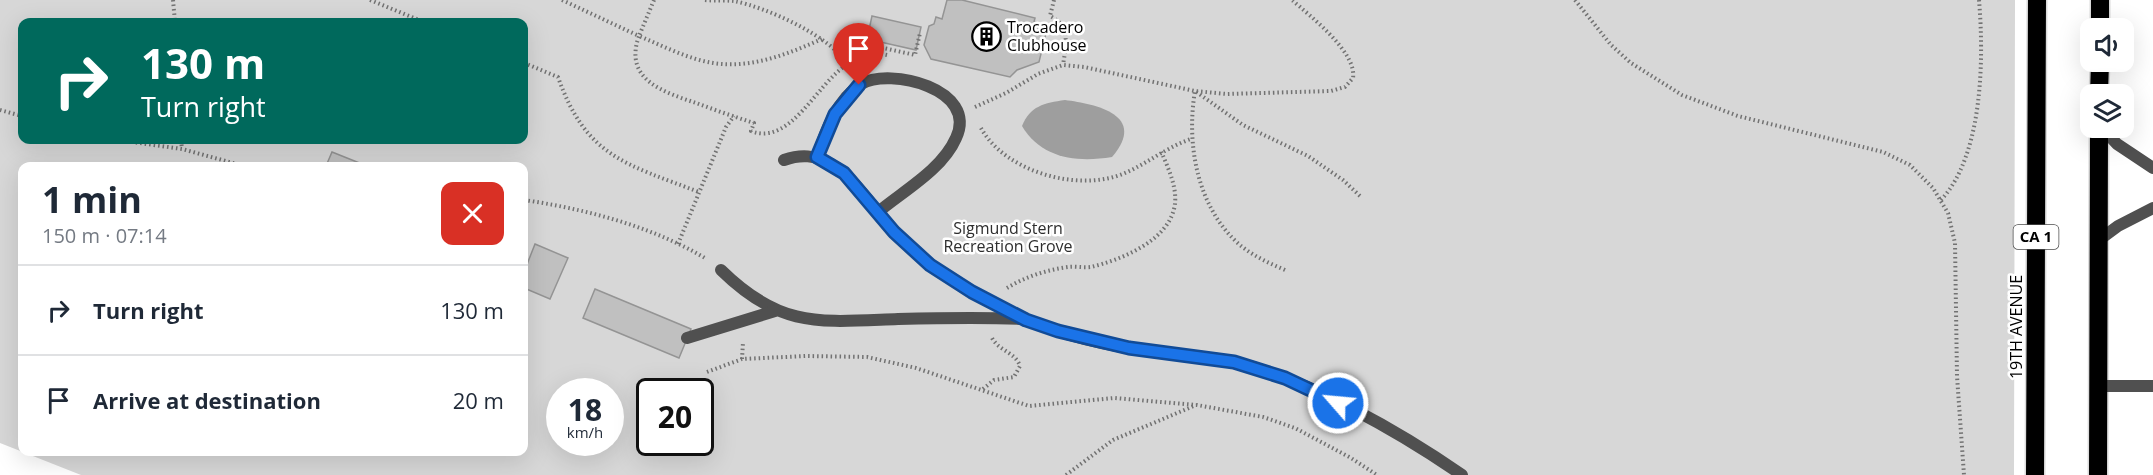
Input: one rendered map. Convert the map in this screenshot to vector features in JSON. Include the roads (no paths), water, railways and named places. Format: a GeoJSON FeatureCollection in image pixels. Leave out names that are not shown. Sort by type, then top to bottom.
{"type":"FeatureCollection","features":[{"type":"Feature","properties":{"kind":"highway","name":"19TH AVENUE"},"geometry":{"type":"LineString","coordinates":[[2035,475],[2037,0]]}},
{"type":"Feature","properties":{"kind":"highway"},"geometry":{"type":"LineString","coordinates":[[2100,0],[2100,18]]}},
{"type":"Feature","properties":{"kind":"highway"},"geometry":{"type":"LineString","coordinates":[[2098,475],[2101,138]]}},
{"type":"Feature","properties":{"kind":"street"},"geometry":{"type":"LineString","coordinates":[[817,157],[835,114],[849,94],[870,80],[903,81],[947,96],[959,112],[961,123],[956,138],[938,163],[877,213]]}},
{"type":"Feature","properties":{"kind":"street"},"geometry":{"type":"LineString","coordinates":[[2111,138],[2153,168]]}},
{"type":"Feature","properties":{"kind":"street"},"geometry":{"type":"LineString","coordinates":[[784,160],[805,155],[817,157],[844,173],[877,213],[930,265],[952,280],[1026,320],[1094,341],[1129,348],[1203,356],[1268,371],[1338,403],[1462,475]]}},
{"type":"Feature","properties":{"kind":"street"},"geometry":{"type":"LineString","coordinates":[[2099,240],[2118,226],[2153,208]]}},
{"type":"Feature","properties":{"kind":"street"},"geometry":{"type":"LineString","coordinates":[[721,270],[757,301],[775,310],[815,321],[1026,320]]}},
{"type":"Feature","properties":{"kind":"street"},"geometry":{"type":"LineString","coordinates":[[687,338],[775,310]]}},
{"type":"Feature","properties":{"kind":"street"},"geometry":{"type":"LineString","coordinates":[[2098,386],[2153,386]]}},
{"type":"Feature","properties":{"kind":"place","name":"Trocadero Clubhouse"},"geometry":{"type":"Point","coordinates":[986,36]}},
{"type":"Feature","properties":{"kind":"park label","name":"Sigmund Stern Recreation Grove"},"geometry":{"type":"Point","coordinates":[1008,237]}}]}
